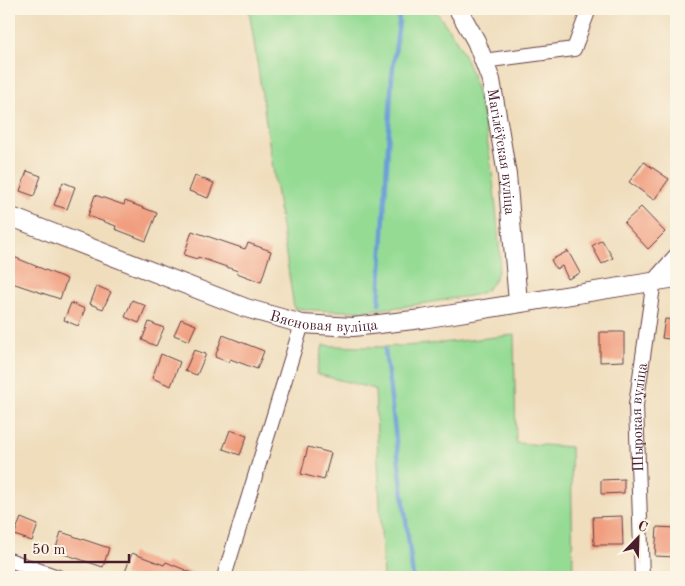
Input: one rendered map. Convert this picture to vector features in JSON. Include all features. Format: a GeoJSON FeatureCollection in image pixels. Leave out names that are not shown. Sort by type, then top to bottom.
{"type":"FeatureCollection","features":[{"type":"Feature","properties":{"kind":"street","name":"Магілёўская вуліца"},"geometry":{"type":"LineString","coordinates":[[458,9],[476,41],[491,80],[507,175],[518,302]]}},
{"type":"Feature","properties":{"kind":"street"},"geometry":{"type":"LineString","coordinates":[[483,61],[574,49],[589,9]]}},
{"type":"Feature","properties":{"kind":"street","name":"Вясновая вуліца"},"geometry":{"type":"LineString","coordinates":[[9,216],[246,308],[302,324],[353,327],[422,319],[654,280]]}},
{"type":"Feature","properties":{"kind":"street"},"geometry":{"type":"LineString","coordinates":[[654,280],[676,256]]}},
{"type":"Feature","properties":{"kind":"street"},"geometry":{"type":"LineString","coordinates":[[654,280],[676,278]]}},
{"type":"Feature","properties":{"kind":"street","name":"Шырокая вуліца"},"geometry":{"type":"LineString","coordinates":[[642,577],[636,405],[654,280]]}},
{"type":"Feature","properties":{"kind":"street"},"geometry":{"type":"LineString","coordinates":[[224,577],[302,324]]}},
{"type":"Feature","properties":{"kind":"street"},"geometry":{"type":"LineString","coordinates":[[9,560],[58,577]]}},
{"type":"Feature","properties":{"kind":"green space"},"geometry":{"type":"Polygon","coordinates":[[[249,9],[434,9],[457,42],[468,64],[486,133],[500,256],[497,275],[486,290],[468,296],[410,306],[372,310],[333,311],[294,308],[249,9]]]}},
{"type":"Feature","properties":{"kind":"green space"},"geometry":{"type":"Polygon","coordinates":[[[514,335],[516,443],[571,447],[573,577],[383,577],[375,389],[316,374],[323,345],[347,347],[395,346],[514,335]]]}},
{"type":"Feature","properties":{"kind":"building"},"geometry":{"type":"Polygon","coordinates":[[[644,162],[669,179],[654,200],[629,182],[644,162]]]}},
{"type":"Feature","properties":{"kind":"building"},"geometry":{"type":"Polygon","coordinates":[[[27,171],[41,176],[34,196],[20,191],[27,171]]]}},
{"type":"Feature","properties":{"kind":"building"},"geometry":{"type":"Polygon","coordinates":[[[195,176],[214,183],[208,198],[189,191],[195,176]]]}},
{"type":"Feature","properties":{"kind":"building"},"geometry":{"type":"Polygon","coordinates":[[[63,182],[75,187],[67,209],[54,205],[63,182]]]}},
{"type":"Feature","properties":{"kind":"building"},"geometry":{"type":"Polygon","coordinates":[[[95,195],[124,205],[125,201],[157,213],[146,241],[115,229],[116,226],[88,216],[95,195]]]}},
{"type":"Feature","properties":{"kind":"building"},"geometry":{"type":"Polygon","coordinates":[[[641,207],[665,232],[648,249],[624,223],[641,207]]]}},
{"type":"Feature","properties":{"kind":"building"},"geometry":{"type":"Polygon","coordinates":[[[192,231],[245,249],[248,243],[271,251],[261,282],[237,273],[238,271],[198,257],[197,259],[184,255],[192,231]]]}},
{"type":"Feature","properties":{"kind":"building"},"geometry":{"type":"Polygon","coordinates":[[[602,240],[613,258],[602,264],[592,246],[602,240]]]}},
{"type":"Feature","properties":{"kind":"building"},"geometry":{"type":"Polygon","coordinates":[[[568,251],[580,273],[568,279],[562,266],[556,269],[551,260],[568,251]]]}},
{"type":"Feature","properties":{"kind":"building"},"geometry":{"type":"Polygon","coordinates":[[[9,255],[67,279],[60,299],[9,282],[9,255]]]}},
{"type":"Feature","properties":{"kind":"building"},"geometry":{"type":"Polygon","coordinates":[[[97,286],[111,292],[103,309],[90,304],[97,286]]]}},
{"type":"Feature","properties":{"kind":"building"},"geometry":{"type":"Polygon","coordinates":[[[132,300],[146,306],[139,323],[125,317],[132,300]]]}},
{"type":"Feature","properties":{"kind":"building"},"geometry":{"type":"Polygon","coordinates":[[[71,303],[85,309],[78,326],[64,320],[71,303]]]}},
{"type":"Feature","properties":{"kind":"building"},"geometry":{"type":"Polygon","coordinates":[[[181,319],[196,325],[189,341],[174,335],[181,319]]]}},
{"type":"Feature","properties":{"kind":"building"},"geometry":{"type":"Polygon","coordinates":[[[665,319],[676,320],[676,340],[662,338],[665,319]]]}},
{"type":"Feature","properties":{"kind":"building"},"geometry":{"type":"Polygon","coordinates":[[[149,322],[164,328],[156,346],[142,340],[149,322]]]}},
{"type":"Feature","properties":{"kind":"building"},"geometry":{"type":"Polygon","coordinates":[[[600,332],[624,332],[624,361],[600,362],[600,332]]]}},
{"type":"Feature","properties":{"kind":"building"},"geometry":{"type":"Polygon","coordinates":[[[223,335],[264,351],[257,369],[230,359],[228,362],[215,357],[223,335]]]}},
{"type":"Feature","properties":{"kind":"building"},"geometry":{"type":"Polygon","coordinates":[[[194,350],[206,354],[197,375],[185,371],[194,350]]]}},
{"type":"Feature","properties":{"kind":"building"},"geometry":{"type":"Polygon","coordinates":[[[161,354],[180,362],[171,386],[152,378],[161,354]]]}},
{"type":"Feature","properties":{"kind":"building"},"geometry":{"type":"Polygon","coordinates":[[[230,430],[247,436],[240,455],[223,449],[230,430]]]}},
{"type":"Feature","properties":{"kind":"building"},"geometry":{"type":"Polygon","coordinates":[[[308,447],[331,453],[324,480],[301,474],[308,447]]]}},
{"type":"Feature","properties":{"kind":"building"},"geometry":{"type":"Polygon","coordinates":[[[624,479],[624,493],[601,494],[601,480],[624,479]]]}},
{"type":"Feature","properties":{"kind":"building"},"geometry":{"type":"Polygon","coordinates":[[[622,516],[623,545],[594,545],[593,517],[622,516]]]}},
{"type":"Feature","properties":{"kind":"building"},"geometry":{"type":"Polygon","coordinates":[[[21,518],[38,525],[32,541],[14,535],[21,518]]]}},
{"type":"Feature","properties":{"kind":"building"},"geometry":{"type":"Polygon","coordinates":[[[657,527],[676,528],[676,557],[655,556],[657,527]]]}},
{"type":"Feature","properties":{"kind":"building"},"geometry":{"type":"Polygon","coordinates":[[[61,532],[109,548],[103,567],[55,551],[61,532]]]}},
{"type":"Feature","properties":{"kind":"building"},"geometry":{"type":"Polygon","coordinates":[[[132,553],[164,565],[166,562],[202,577],[131,577],[124,575],[132,553]]]}},
{"type":"Feature","properties":{"kind":"waterway"},"geometry":{"type":"LineString","coordinates":[[379,304],[392,76],[399,22],[398,9]]}},
{"type":"Feature","properties":{"kind":"waterway"},"geometry":{"type":"LineString","coordinates":[[385,350],[413,577]]}}]}
